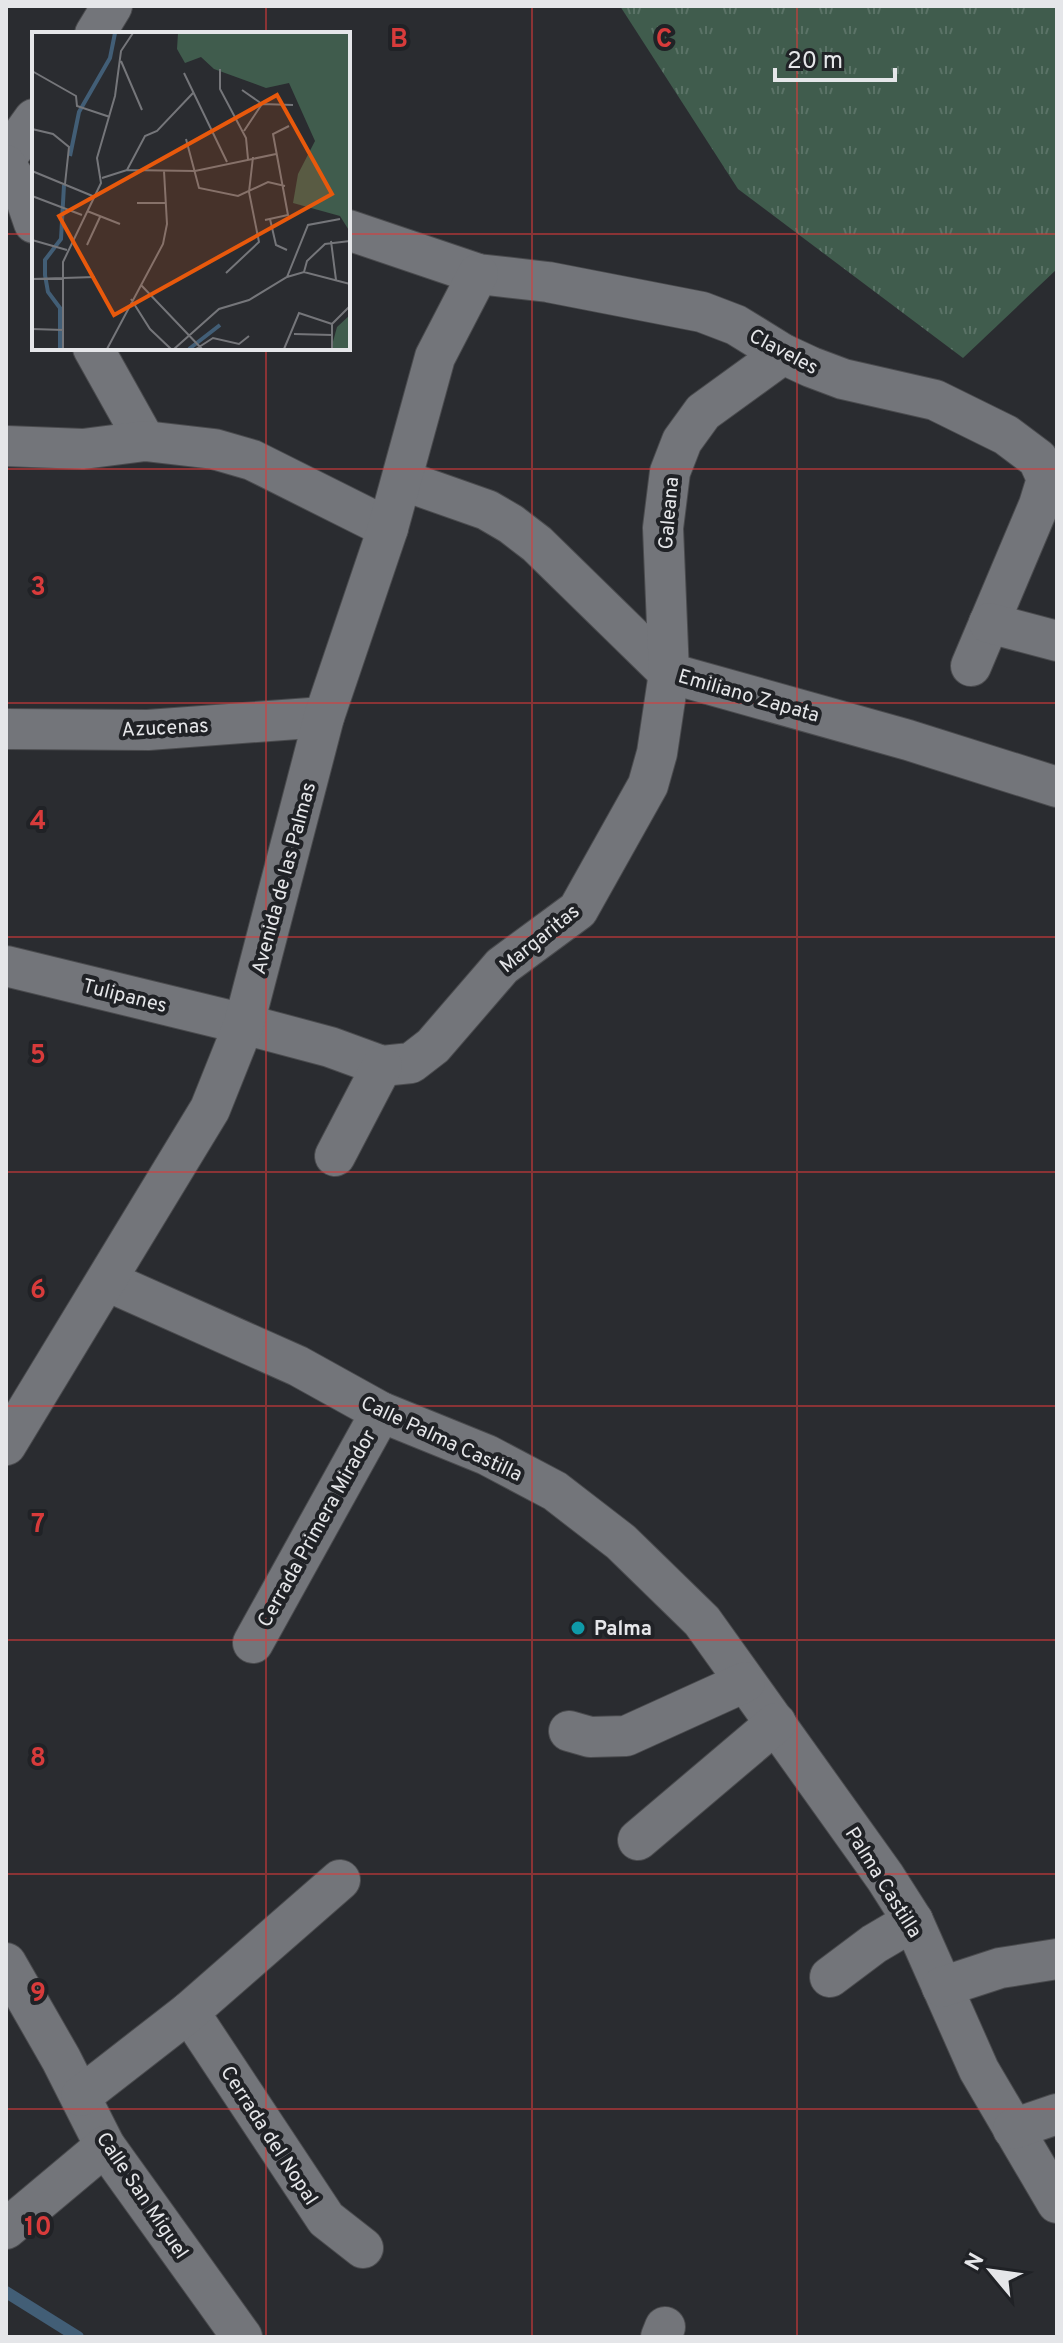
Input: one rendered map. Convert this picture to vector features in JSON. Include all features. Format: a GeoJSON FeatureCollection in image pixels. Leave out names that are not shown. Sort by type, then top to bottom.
{"type":"FeatureCollection","features":[{"type":"Feature","properties":{"kind":"street"},"geometry":{"type":"LineString","coordinates":[[96,32],[112,6]]}},
{"type":"Feature","properties":{"kind":"street"},"geometry":{"type":"LineString","coordinates":[[6,158],[32,122]]}},
{"type":"Feature","properties":{"kind":"street"},"geometry":{"type":"LineString","coordinates":[[6,165],[24,194],[32,217]]}},
{"type":"Feature","properties":{"kind":"street","name":"Claveles"},"geometry":{"type":"LineString","coordinates":[[350,231],[478,274],[548,282],[702,312],[736,325],[783,354],[843,379],[935,400],[1006,435],[1038,459],[1047,479],[971,666]]}},
{"type":"Feature","properties":{"kind":"street","name":"Avenida de las Palmas"},"geometry":{"type":"LineString","coordinates":[[6,1445],[210,1109],[244,1024],[324,717],[388,528],[435,357],[478,274]]}},
{"type":"Feature","properties":{"kind":"street"},"geometry":{"type":"LineString","coordinates":[[94,350],[145,441]]}},
{"type":"Feature","properties":{"kind":"street","name":"Galeana"},"geometry":{"type":"LineString","coordinates":[[669,673],[663,528],[670,472],[682,441],[703,412],[783,354]]}},
{"type":"Feature","properties":{"kind":"street"},"geometry":{"type":"LineString","coordinates":[[6,446],[83,449],[145,441],[214,449],[252,460],[388,528]]}},
{"type":"Feature","properties":{"kind":"street","name":"Emiliano Zapata"},"geometry":{"type":"LineString","coordinates":[[402,480],[487,510],[511,524],[537,544],[669,673],[908,740],[1057,787]]}},
{"type":"Feature","properties":{"kind":"street"},"geometry":{"type":"LineString","coordinates":[[989,623],[1057,641]]}},
{"type":"Feature","properties":{"kind":"street","name":"Margaritas"},"geometry":{"type":"LineString","coordinates":[[382,1066],[411,1063],[433,1046],[502,966],[578,910],[648,785],[657,753],[669,673]]}},
{"type":"Feature","properties":{"kind":"street","name":"Azucenas"},"geometry":{"type":"LineString","coordinates":[[6,729],[148,730],[324,717]]}},
{"type":"Feature","properties":{"kind":"street","name":"Tulipanes"},"geometry":{"type":"LineString","coordinates":[[6,966],[244,1024]]}},
{"type":"Feature","properties":{"kind":"street"},"geometry":{"type":"LineString","coordinates":[[244,1024],[330,1047],[382,1066],[335,1156]]}},
{"type":"Feature","properties":{"kind":"street","name":"Calle Palma Castilla"},"geometry":{"type":"LineString","coordinates":[[107,1281],[298,1366],[381,1412],[487,1455],[555,1491],[621,1542],[702,1621]]}},
{"type":"Feature","properties":{"kind":"street","name":"Cerrada Primera Mirador"},"geometry":{"type":"LineString","coordinates":[[253,1643],[381,1412]]}},
{"type":"Feature","properties":{"kind":"street","name":"Palma Castilla"},"geometry":{"type":"LineString","coordinates":[[702,1621],[885,1877],[913,1921],[979,2070],[1057,2203]]}},
{"type":"Feature","properties":{"kind":"street"},"geometry":{"type":"LineString","coordinates":[[569,1731],[590,1737],[626,1736],[745,1682]]}},
{"type":"Feature","properties":{"kind":"street"},"geometry":{"type":"LineString","coordinates":[[638,1840],[776,1723]]}},
{"type":"Feature","properties":{"kind":"street"},"geometry":{"type":"LineString","coordinates":[[81,2096],[189,2012],[340,1880]]}},
{"type":"Feature","properties":{"kind":"street"},"geometry":{"type":"LineString","coordinates":[[830,1977],[874,1944],[913,1921]]}},
{"type":"Feature","properties":{"kind":"street"},"geometry":{"type":"LineString","coordinates":[[942,1987],[1000,1968],[1057,1959]]}},
{"type":"Feature","properties":{"kind":"street","name":"Calle San Miguel"},"geometry":{"type":"LineString","coordinates":[[6,1965],[81,2096],[105,2146],[242,2337]]}},
{"type":"Feature","properties":{"kind":"street","name":"Cerrada del Nopal"},"geometry":{"type":"LineString","coordinates":[[189,2012],[326,2219],[363,2248]]}},
{"type":"Feature","properties":{"kind":"street"},"geometry":{"type":"LineString","coordinates":[[1013,2129],[1057,2114]]}},
{"type":"Feature","properties":{"kind":"street"},"geometry":{"type":"LineString","coordinates":[[6,2229],[105,2146]]}},
{"type":"Feature","properties":{"kind":"green space"},"geometry":{"type":"Polygon","coordinates":[[[620,6],[1057,6],[1057,269],[963,358],[738,189],[620,6]]]}},
{"type":"Feature","properties":{"kind":"waterway"},"geometry":{"type":"LineString","coordinates":[[6,2292],[78,2337]]}},
{"type":"Feature","properties":{"kind":"place","name":"Palma"},"geometry":{"type":"Point","coordinates":[578,1628]}}]}
